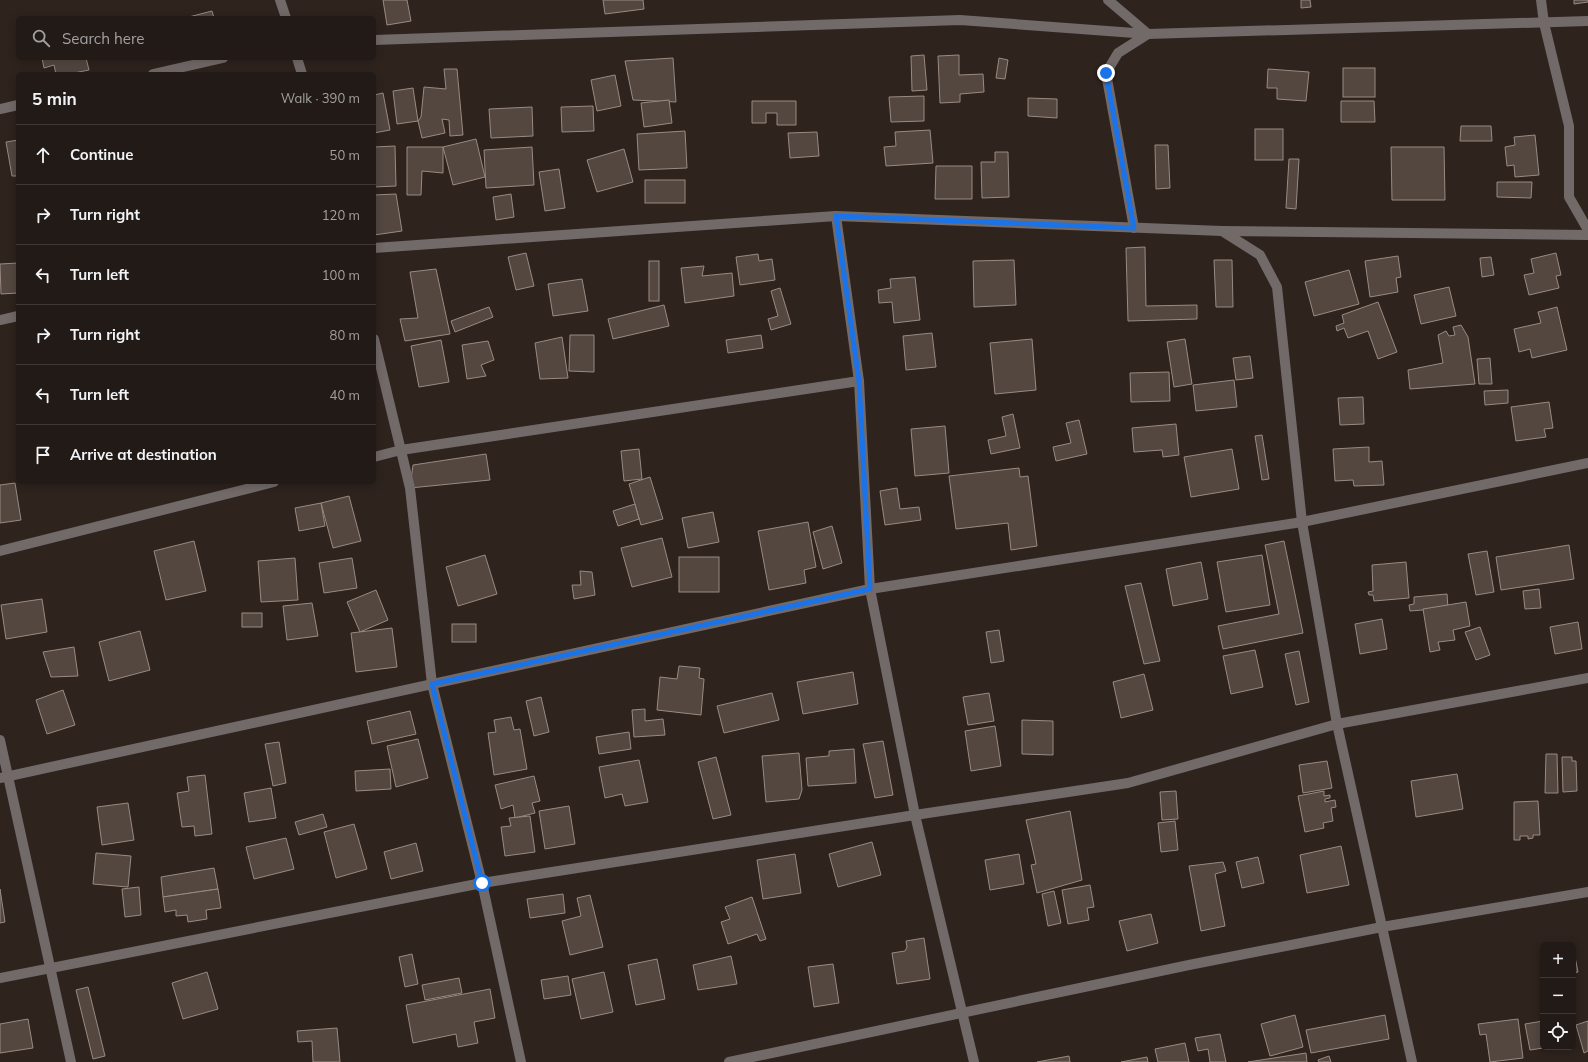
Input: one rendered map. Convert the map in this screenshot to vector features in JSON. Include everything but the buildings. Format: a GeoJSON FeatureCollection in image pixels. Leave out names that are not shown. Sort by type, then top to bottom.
{"type":"FeatureCollection","features":[{"type":"Feature","properties":{"kind":"street"},"geometry":{"type":"LineString","coordinates":[[280,0],[285,16]]}},
{"type":"Feature","properties":{"kind":"street"},"geometry":{"type":"LineString","coordinates":[[1108,0],[1148,34]]}},
{"type":"Feature","properties":{"kind":"street"},"geometry":{"type":"LineString","coordinates":[[1541,0],[1544,23],[1569,126],[1569,197],[1588,230]]}},
{"type":"Feature","properties":{"kind":"street"},"geometry":{"type":"LineString","coordinates":[[376,40],[960,20],[1148,34],[1588,21]]}},
{"type":"Feature","properties":{"kind":"street"},"geometry":{"type":"LineString","coordinates":[[1134,228],[1106,73],[1118,53],[1148,34]]}},
{"type":"Feature","properties":{"kind":"street"},"geometry":{"type":"LineString","coordinates":[[162,72],[214,60]]}},
{"type":"Feature","properties":{"kind":"street"},"geometry":{"type":"LineString","coordinates":[[298,60],[301,72]]}},
{"type":"Feature","properties":{"kind":"street"},"geometry":{"type":"LineString","coordinates":[[0,109],[16,105]]}},
{"type":"Feature","properties":{"kind":"street"},"geometry":{"type":"LineString","coordinates":[[836,216],[859,381],[870,589],[915,815],[974,1062]]}},
{"type":"Feature","properties":{"kind":"street"},"geometry":{"type":"LineString","coordinates":[[376,248],[836,216],[1222,231],[1588,235]]}},
{"type":"Feature","properties":{"kind":"street"},"geometry":{"type":"LineString","coordinates":[[1222,231],[1260,255],[1277,287],[1302,522],[1337,724],[1412,1062]]}},
{"type":"Feature","properties":{"kind":"street"},"geometry":{"type":"LineString","coordinates":[[0,320],[16,316]]}},
{"type":"Feature","properties":{"kind":"street"},"geometry":{"type":"LineString","coordinates":[[376,347],[410,488],[432,684],[482,883],[521,1062]]}},
{"type":"Feature","properties":{"kind":"street"},"geometry":{"type":"LineString","coordinates":[[376,456],[401,450],[859,381]]}},
{"type":"Feature","properties":{"kind":"street"},"geometry":{"type":"LineString","coordinates":[[5,778],[870,589],[1302,522],[1588,463]]}},
{"type":"Feature","properties":{"kind":"street"},"geometry":{"type":"LineString","coordinates":[[0,551],[266,484]]}},
{"type":"Feature","properties":{"kind":"street"},"geometry":{"type":"LineString","coordinates":[[0,978],[482,883],[915,815],[1128,784],[1337,724],[1588,678]]}},
{"type":"Feature","properties":{"kind":"street"},"geometry":{"type":"LineString","coordinates":[[0,740],[5,778],[51,969],[71,1062]]}},
{"type":"Feature","properties":{"kind":"street"},"geometry":{"type":"LineString","coordinates":[[729,1062],[1189,965],[1382,927],[1588,892]]}},
{"type":"Feature","properties":{"kind":"route"},"geometry":{"type":"LineString","coordinates":[[482,883],[432,684],[870,589],[859,381],[836,216],[1134,228],[1106,73]]}}]}
